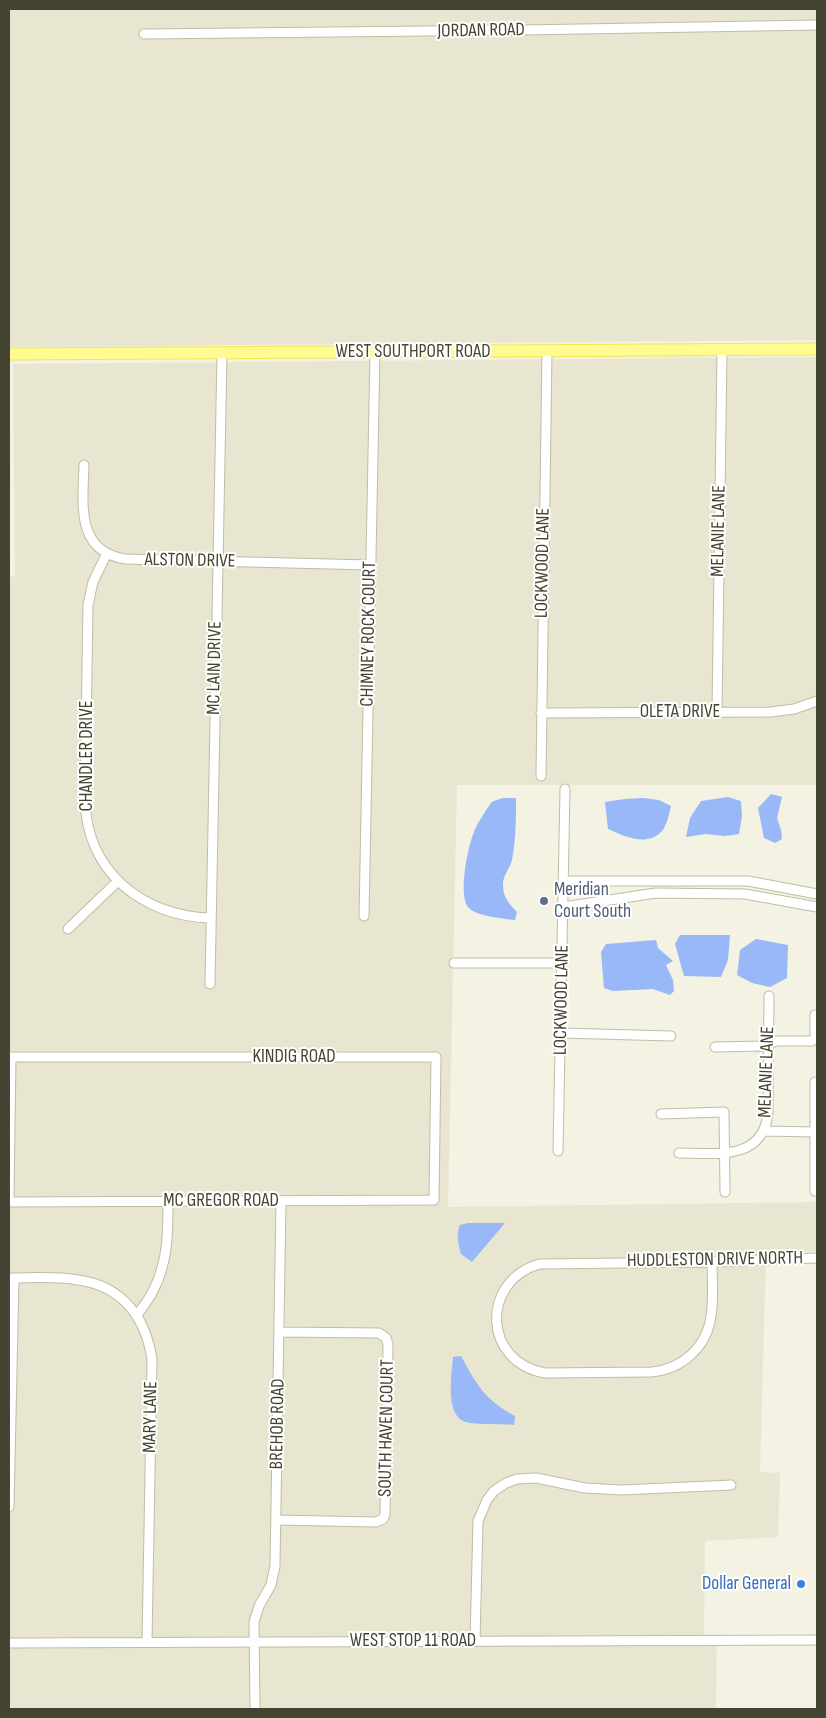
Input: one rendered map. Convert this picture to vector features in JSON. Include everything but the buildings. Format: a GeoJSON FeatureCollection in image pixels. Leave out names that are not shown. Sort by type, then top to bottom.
{"type":"FeatureCollection","features":[{"type":"Feature","properties":{"kind":"main road","name":"WEST SOUTHPORT ROAD"},"geometry":{"type":"LineString","coordinates":[[9,354],[817,349]]}},
{"type":"Feature","properties":{"kind":"street","name":"JORDAN ROAD"},"geometry":{"type":"LineString","coordinates":[[144,34],[817,25]]}},
{"type":"Feature","properties":{"kind":"street","name":"MELANIE LANE"},"geometry":{"type":"LineString","coordinates":[[717,712],[722,350]]}},
{"type":"Feature","properties":{"kind":"street","name":"LOCKWOOD LANE"},"geometry":{"type":"LineString","coordinates":[[541,776],[546,351]]}},
{"type":"Feature","properties":{"kind":"street","name":"CHIMNEY ROCK COURT"},"geometry":{"type":"LineString","coordinates":[[364,916],[375,352]]}},
{"type":"Feature","properties":{"kind":"street","name":"MC LAIN DRIVE"},"geometry":{"type":"LineString","coordinates":[[210,984],[222,353]]}},
{"type":"Feature","properties":{"kind":"street","name":"ALSTON DRIVE"},"geometry":{"type":"LineString","coordinates":[[84,465],[83,512],[85,525],[92,540],[99,548],[125,559],[370,565]]}},
{"type":"Feature","properties":{"kind":"street","name":"CHANDLER DRIVE"},"geometry":{"type":"LineString","coordinates":[[108,553],[93,582],[88,602],[84,799],[93,843],[106,866],[118,881],[135,896],[152,906],[174,914],[210,918]]}},
{"type":"Feature","properties":{"kind":"street","name":"OLETA DRIVE"},"geometry":{"type":"LineString","coordinates":[[541,713],[778,712],[817,701]]}},
{"type":"Feature","properties":{"kind":"street","name":"LOCKWOOD LANE"},"geometry":{"type":"LineString","coordinates":[[558,1151],[565,789]]}},
{"type":"Feature","properties":{"kind":"street"},"geometry":{"type":"LineString","coordinates":[[68,929],[118,881]]}},
{"type":"Feature","properties":{"kind":"street"},"geometry":{"type":"LineString","coordinates":[[564,881],[748,881],[817,894]]}},
{"type":"Feature","properties":{"kind":"street"},"geometry":{"type":"LineString","coordinates":[[563,907],[665,893],[745,894],[817,907]]}},
{"type":"Feature","properties":{"kind":"street"},"geometry":{"type":"LineString","coordinates":[[454,963],[562,963]]}},
{"type":"Feature","properties":{"kind":"street","name":"MELANIE LANE"},"geometry":{"type":"LineString","coordinates":[[679,1153],[737,1152],[755,1142],[763,1131],[768,1112],[769,996]]}},
{"type":"Feature","properties":{"kind":"street"},"geometry":{"type":"LineString","coordinates":[[716,1046],[763,1046],[776,1041],[814,1040],[815,1015]]}},
{"type":"Feature","properties":{"kind":"street"},"geometry":{"type":"LineString","coordinates":[[561,1033],[671,1036]]}},
{"type":"Feature","properties":{"kind":"street"},"geometry":{"type":"LineString","coordinates":[[9,1200],[10,1057]]}},
{"type":"Feature","properties":{"kind":"street","name":"KINDIG ROAD"},"geometry":{"type":"LineString","coordinates":[[10,1057],[436,1057],[434,1200]]}},
{"type":"Feature","properties":{"kind":"street"},"geometry":{"type":"LineString","coordinates":[[815,1082],[815,1191]]}},
{"type":"Feature","properties":{"kind":"street"},"geometry":{"type":"LineString","coordinates":[[661,1114],[724,1112],[725,1192]]}},
{"type":"Feature","properties":{"kind":"street"},"geometry":{"type":"LineString","coordinates":[[763,1131],[816,1132]]}},
{"type":"Feature","properties":{"kind":"street","name":"MC GREGOR ROAD"},"geometry":{"type":"LineString","coordinates":[[9,1200],[434,1200]]}},
{"type":"Feature","properties":{"kind":"street"},"geometry":{"type":"LineString","coordinates":[[137,1315],[153,1291],[162,1270],[167,1244],[168,1201]]}},
{"type":"Feature","properties":{"kind":"street","name":"BREHOB ROAD"},"geometry":{"type":"LineString","coordinates":[[255,1709],[254,1642],[256,1614],[271,1584],[275,1569],[282,1201]]}},
{"type":"Feature","properties":{"kind":"street","name":"HUDDLESTON DRIVE NORTH"},"geometry":{"type":"LineString","coordinates":[[712,1262],[711,1316],[704,1338],[695,1351],[674,1367],[658,1372],[535,1372],[526,1368],[508,1353],[497,1330],[499,1304],[504,1292],[513,1279],[539,1264],[712,1262],[817,1258]]}},
{"type":"Feature","properties":{"kind":"street"},"geometry":{"type":"LineString","coordinates":[[9,1507],[12,1278]]}},
{"type":"Feature","properties":{"kind":"street","name":"MARY LANE"},"geometry":{"type":"LineString","coordinates":[[12,1278],[76,1279],[96,1284],[117,1294],[137,1315],[150,1343],[152,1360],[147,1642]]}},
{"type":"Feature","properties":{"kind":"street","name":"SOUTH HAVEN COURT"},"geometry":{"type":"LineString","coordinates":[[276,1520],[376,1522],[383,1519],[385,1515],[386,1494],[388,1344],[386,1338],[379,1333],[279,1332]]}},
{"type":"Feature","properties":{"kind":"street"},"geometry":{"type":"LineString","coordinates":[[475,1641],[478,1521],[487,1500],[499,1488],[512,1481],[526,1478],[536,1478],[605,1490],[730,1485]]}},
{"type":"Feature","properties":{"kind":"street","name":"WEST STOP 11 ROAD"},"geometry":{"type":"LineString","coordinates":[[9,1643],[817,1640]]}},
{"type":"Feature","properties":{"kind":"shaded area"},"geometry":{"type":"Polygon","coordinates":[[[9,9],[817,9],[817,340],[9,347],[9,9]]]}},
{"type":"Feature","properties":{"kind":"shaded area"},"geometry":{"type":"Polygon","coordinates":[[[817,357],[817,785],[457,785],[448,1207],[817,1202],[817,1251],[766,1255],[760,1472],[780,1473],[778,1537],[705,1541],[704,1635],[717,1635],[716,1709],[9,1709],[9,577],[15,575],[13,364],[817,357]]]}},
{"type":"Feature","properties":{"kind":"water"},"geometry":{"type":"Polygon","coordinates":[[[771,794],[782,797],[777,818],[782,839],[775,843],[764,838],[758,808],[771,794]]]}},
{"type":"Feature","properties":{"kind":"water"},"geometry":{"type":"Polygon","coordinates":[[[728,797],[741,801],[742,816],[739,834],[725,836],[706,834],[686,837],[690,818],[701,801],[728,797]]]}},
{"type":"Feature","properties":{"kind":"water"},"geometry":{"type":"Polygon","coordinates":[[[503,798],[516,798],[516,829],[513,852],[511,863],[503,882],[503,890],[509,904],[517,912],[515,920],[476,913],[468,907],[464,892],[467,858],[475,829],[492,802],[503,798]]]}},
{"type":"Feature","properties":{"kind":"water"},"geometry":{"type":"Polygon","coordinates":[[[643,798],[659,800],[671,806],[661,832],[649,839],[635,839],[608,829],[605,802],[643,798]]]}},
{"type":"Feature","properties":{"kind":"water"},"geometry":{"type":"Polygon","coordinates":[[[680,935],[730,935],[728,960],[721,977],[684,976],[675,944],[680,935]]]}},
{"type":"Feature","properties":{"kind":"water"},"geometry":{"type":"Polygon","coordinates":[[[756,939],[788,945],[787,978],[770,987],[752,983],[737,975],[740,950],[756,939]]]}},
{"type":"Feature","properties":{"kind":"water"},"geometry":{"type":"Polygon","coordinates":[[[656,940],[658,948],[673,961],[666,965],[673,980],[674,991],[670,995],[653,989],[613,991],[604,988],[601,952],[606,944],[656,940]]]}},
{"type":"Feature","properties":{"kind":"water"},"geometry":{"type":"Polygon","coordinates":[[[468,1223],[505,1223],[472,1262],[461,1254],[458,1239],[460,1225],[468,1223]]]}},
{"type":"Feature","properties":{"kind":"water"},"geometry":{"type":"Polygon","coordinates":[[[461,1356],[489,1398],[515,1416],[514,1425],[473,1423],[463,1421],[457,1416],[452,1401],[451,1382],[453,1357],[461,1356]]]}},
{"type":"Feature","properties":{"kind":"place","name":"Meridian Court South"},"geometry":{"type":"Point","coordinates":[544,901]}},
{"type":"Feature","properties":{"kind":"place","name":"Dollar General"},"geometry":{"type":"Point","coordinates":[801,1584]}}]}
